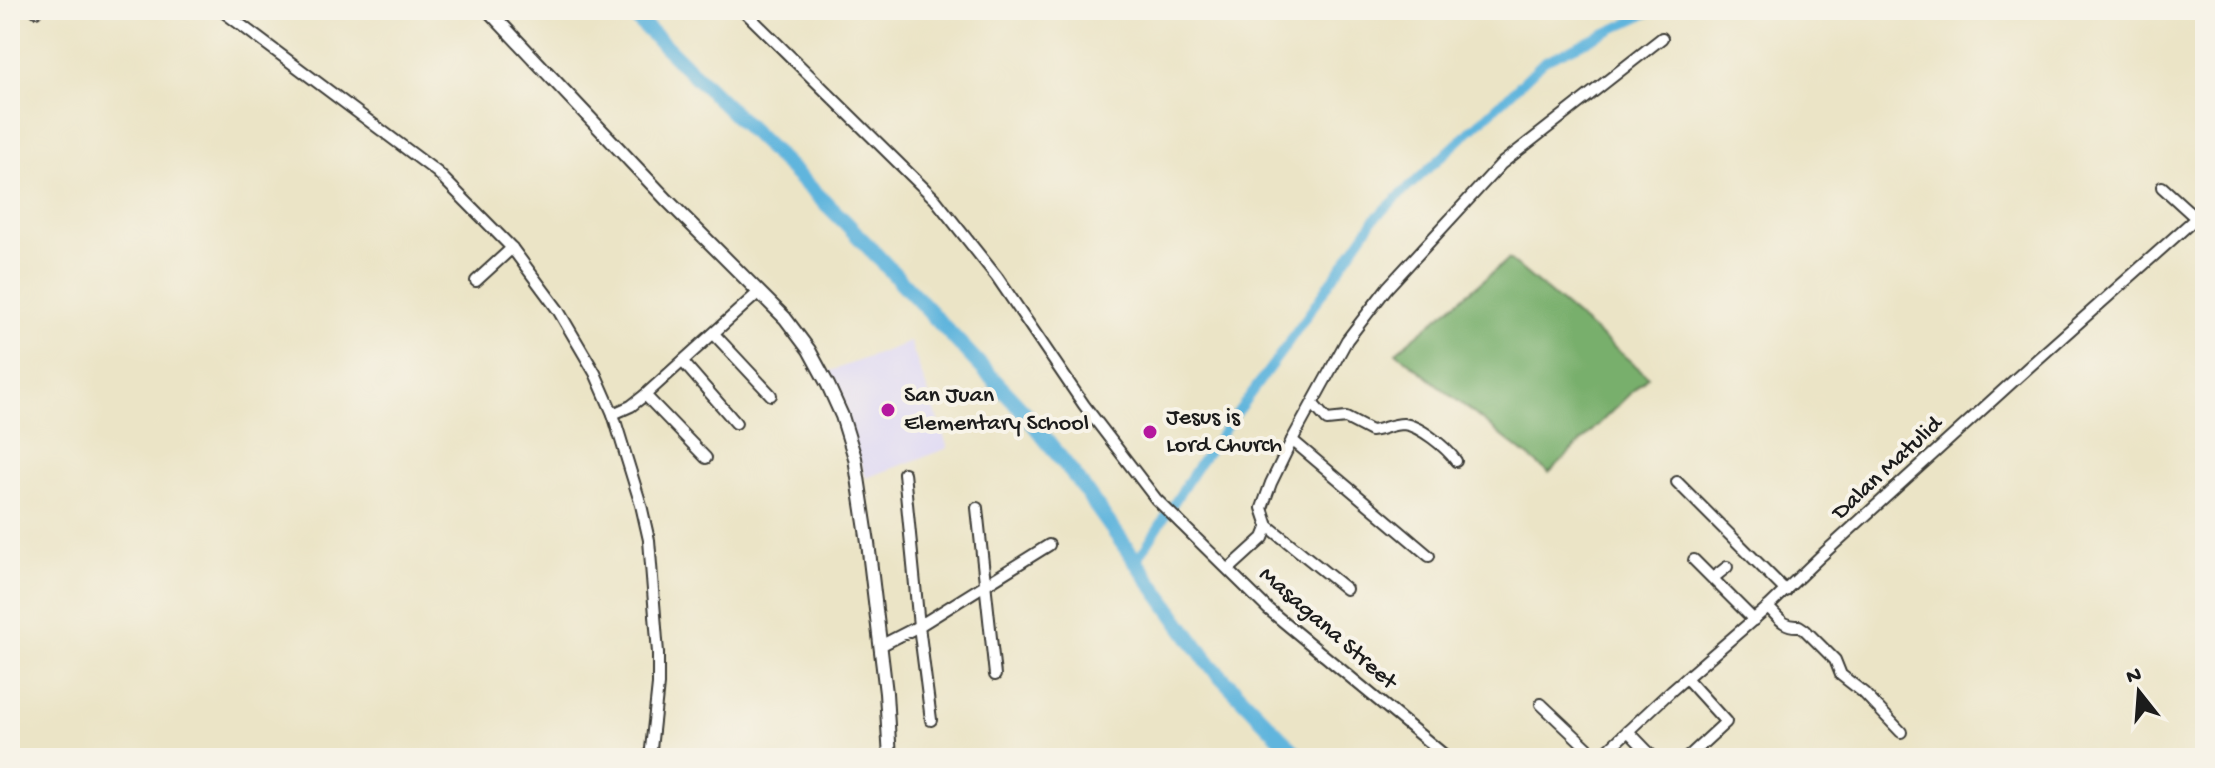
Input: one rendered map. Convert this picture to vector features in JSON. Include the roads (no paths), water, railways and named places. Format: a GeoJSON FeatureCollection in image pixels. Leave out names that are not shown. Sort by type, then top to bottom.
{"type":"FeatureCollection","features":[{"type":"Feature","properties":{"kind":"main road"},"geometry":{"type":"LineString","coordinates":[[488,10],[656,188],[785,318],[809,350],[842,416],[855,458],[880,646],[890,758]]}},
{"type":"Feature","properties":{"kind":"street"},"geometry":{"type":"LineString","coordinates":[[221,10],[437,172],[512,248],[558,310],[595,373],[613,414],[649,540],[658,653],[658,685],[650,758]]}},
{"type":"Feature","properties":{"kind":"street","name":"Masagana Street"},"geometry":{"type":"LineString","coordinates":[[743,10],[935,199],[997,277],[1084,405],[1156,499],[1268,609],[1448,758]]}},
{"type":"Feature","properties":{"kind":"street"},"geometry":{"type":"LineString","coordinates":[[1346,589],[1268,526],[1262,508],[1292,440],[1347,340],[1387,288],[1501,164],[1662,38]]}},
{"type":"Feature","properties":{"kind":"street"},"geometry":{"type":"LineString","coordinates":[[2162,187],[2196,218]]}},
{"type":"Feature","properties":{"kind":"street","name":"Dalan Matulid"},"geometry":{"type":"LineString","coordinates":[[1598,758],[2205,210]]}},
{"type":"Feature","properties":{"kind":"street"},"geometry":{"type":"LineString","coordinates":[[476,281],[512,248]]}},
{"type":"Feature","properties":{"kind":"street"},"geometry":{"type":"LineString","coordinates":[[613,414],[645,395],[759,292]]}},
{"type":"Feature","properties":{"kind":"street"},"geometry":{"type":"LineString","coordinates":[[714,334],[771,395]]}},
{"type":"Feature","properties":{"kind":"street"},"geometry":{"type":"LineString","coordinates":[[683,362],[736,423]]}},
{"type":"Feature","properties":{"kind":"street"},"geometry":{"type":"LineString","coordinates":[[645,395],[706,458]]}},
{"type":"Feature","properties":{"kind":"street"},"geometry":{"type":"LineString","coordinates":[[1313,404],[1327,420],[1346,418],[1371,431],[1400,424],[1410,425],[1440,444],[1456,461]]}},
{"type":"Feature","properties":{"kind":"street"},"geometry":{"type":"LineString","coordinates":[[1292,440],[1429,556]]}},
{"type":"Feature","properties":{"kind":"street"},"geometry":{"type":"LineString","coordinates":[[904,473],[931,720]]}},
{"type":"Feature","properties":{"kind":"street"},"geometry":{"type":"LineString","coordinates":[[1677,482],[1786,591]]}},
{"type":"Feature","properties":{"kind":"street"},"geometry":{"type":"LineString","coordinates":[[977,508],[995,675]]}},
{"type":"Feature","properties":{"kind":"street"},"geometry":{"type":"LineString","coordinates":[[1229,569],[1263,538],[1268,526]]}},
{"type":"Feature","properties":{"kind":"street"},"geometry":{"type":"LineString","coordinates":[[880,646],[919,626],[1049,545]]}},
{"type":"Feature","properties":{"kind":"street"},"geometry":{"type":"LineString","coordinates":[[1694,560],[1754,620]]}},
{"type":"Feature","properties":{"kind":"street"},"geometry":{"type":"LineString","coordinates":[[1713,578],[1727,567]]}},
{"type":"Feature","properties":{"kind":"street"},"geometry":{"type":"LineString","coordinates":[[1768,607],[1785,624],[1805,630],[1835,660],[1841,675],[1864,693],[1901,732]]}},
{"type":"Feature","properties":{"kind":"street"},"geometry":{"type":"LineString","coordinates":[[1686,678],[1726,722],[1687,758]]}},
{"type":"Feature","properties":{"kind":"street"},"geometry":{"type":"LineString","coordinates":[[1541,704],[1598,758]]}},
{"type":"Feature","properties":{"kind":"street"},"geometry":{"type":"LineString","coordinates":[[1628,731],[1654,758]]}},
{"type":"Feature","properties":{"kind":"waterway"},"geometry":{"type":"LineString","coordinates":[[628,10],[846,223],[1024,412],[1074,475],[1210,665],[1300,758]]}},
{"type":"Feature","properties":{"kind":"waterway"},"geometry":{"type":"LineString","coordinates":[[1136,562],[1199,464],[1375,218],[1544,61],[1655,10]]}},
{"type":"Feature","properties":{"kind":"place","name":"San Juan Elementary School"},"geometry":{"type":"Point","coordinates":[888,410]}},
{"type":"Feature","properties":{"kind":"place","name":"Jesus is Lord Church"},"geometry":{"type":"Point","coordinates":[1150,432]}}]}
